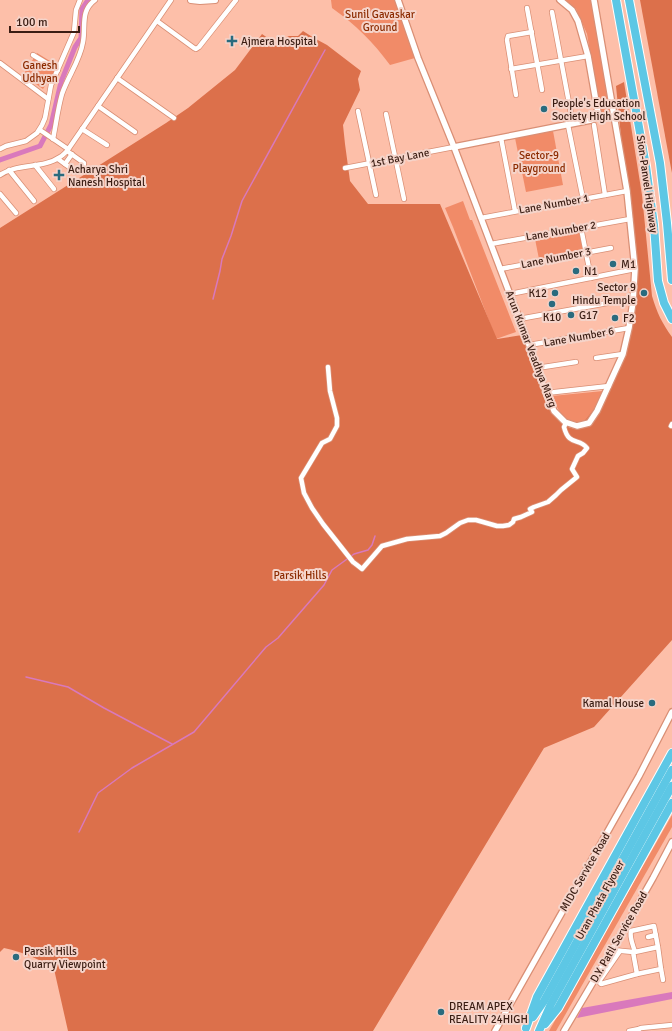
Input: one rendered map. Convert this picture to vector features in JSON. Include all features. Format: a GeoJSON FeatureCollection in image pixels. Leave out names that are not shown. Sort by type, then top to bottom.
{"type":"FeatureCollection","features":[{"type":"Feature","properties":{"kind":"highway","name":"Sion-Panvel Highway"},"geometry":{"type":"LineString","coordinates":[[616,0],[646,166],[654,225],[658,281],[664,303],[672,319]]}},
{"type":"Feature","properties":{"kind":"highway","name":"Sion-Panvel Highway"},"geometry":{"type":"LineString","coordinates":[[629,0],[660,163],[672,280]]}},
{"type":"Feature","properties":{"kind":"highway"},"geometry":{"type":"LineString","coordinates":[[525,1029],[537,997],[672,753]]}},
{"type":"Feature","properties":{"kind":"highway","name":"Uran Phata Flyover"},"geometry":{"type":"LineString","coordinates":[[540,1031],[551,1004],[588,930],[672,770]]}},
{"type":"Feature","properties":{"kind":"highway","name":"Uran Phata Flyover"},"geometry":{"type":"LineString","coordinates":[[525,1029],[588,930],[672,786]]}},
{"type":"Feature","properties":{"kind":"highway"},"geometry":{"type":"LineString","coordinates":[[540,1031],[558,1008],[672,803]]}},
{"type":"Feature","properties":{"kind":"main road"},"geometry":{"type":"LineString","coordinates":[[191,0],[216,0]]}},
{"type":"Feature","properties":{"kind":"street"},"geometry":{"type":"LineString","coordinates":[[0,149],[26,141],[41,131],[51,85],[74,32],[76,10],[80,0]]}},
{"type":"Feature","properties":{"kind":"street"},"geometry":{"type":"LineString","coordinates":[[53,139],[62,94],[78,59],[83,43],[85,13],[87,8],[95,0]]}},
{"type":"Feature","properties":{"kind":"street"},"geometry":{"type":"LineString","coordinates":[[0,175],[9,170],[53,161],[58,159],[68,150],[172,0]]}},
{"type":"Feature","properties":{"kind":"street"},"geometry":{"type":"LineString","coordinates":[[157,21],[196,49],[236,0]]}},
{"type":"Feature","properties":{"kind":"street","name":"Arun Kumar Veadhya Marg"},"geometry":{"type":"LineString","coordinates":[[398,0],[418,58],[520,319],[546,393],[554,411],[566,423]]}},
{"type":"Feature","properties":{"kind":"street"},"geometry":{"type":"LineString","coordinates":[[454,147],[568,125],[596,118],[598,113],[588,56],[578,21],[572,10],[560,0]]}},
{"type":"Feature","properties":{"kind":"street"},"geometry":{"type":"LineString","coordinates":[[328,366],[330,391],[337,418],[337,426],[330,438],[322,443],[300,478],[304,493],[323,524],[351,560],[362,568],[382,546],[407,539],[440,536],[460,522],[476,520],[497,526],[509,525],[514,519],[526,516],[532,512],[530,509],[548,502],[577,477],[572,469],[578,456],[587,448],[584,445],[568,438],[564,427],[566,423],[578,426],[589,423],[597,411],[609,386],[623,354],[629,328],[634,293],[635,269],[627,191],[594,0]]}},
{"type":"Feature","properties":{"kind":"street"},"geometry":{"type":"LineString","coordinates":[[527,8],[542,90]]}},
{"type":"Feature","properties":{"kind":"street"},"geometry":{"type":"LineString","coordinates":[[552,12],[572,119]]}},
{"type":"Feature","properties":{"kind":"street"},"geometry":{"type":"LineString","coordinates":[[516,95],[507,38],[508,36],[532,32]]}},
{"type":"Feature","properties":{"kind":"street"},"geometry":{"type":"LineString","coordinates":[[33,55],[58,70]]}},
{"type":"Feature","properties":{"kind":"street"},"geometry":{"type":"LineString","coordinates":[[511,69],[588,56]]}},
{"type":"Feature","properties":{"kind":"street"},"geometry":{"type":"LineString","coordinates":[[0,63],[48,99]]}},
{"type":"Feature","properties":{"kind":"street"},"geometry":{"type":"LineString","coordinates":[[117,78],[174,118]]}},
{"type":"Feature","properties":{"kind":"street"},"geometry":{"type":"LineString","coordinates":[[98,106],[135,132]]}},
{"type":"Feature","properties":{"kind":"street"},"geometry":{"type":"LineString","coordinates":[[358,111],[376,194]]}},
{"type":"Feature","properties":{"kind":"street"},"geometry":{"type":"LineString","coordinates":[[386,114],[404,199]]}},
{"type":"Feature","properties":{"kind":"street"},"geometry":{"type":"LineString","coordinates":[[568,125],[583,199]]}},
{"type":"Feature","properties":{"kind":"street"},"geometry":{"type":"LineString","coordinates":[[594,125],[605,195]]}},
{"type":"Feature","properties":{"kind":"street"},"geometry":{"type":"LineString","coordinates":[[82,129],[107,145]]}},
{"type":"Feature","properties":{"kind":"street"},"geometry":{"type":"LineString","coordinates":[[41,131],[84,163],[84,166],[80,171],[76,172],[58,159]]}},
{"type":"Feature","properties":{"kind":"street"},"geometry":{"type":"LineString","coordinates":[[501,138],[515,212]]}},
{"type":"Feature","properties":{"kind":"street","name":"1st Bay Lane"},"geometry":{"type":"LineString","coordinates":[[345,168],[454,147]]}},
{"type":"Feature","properties":{"kind":"street"},"geometry":{"type":"LineString","coordinates":[[65,164],[72,154]]}},
{"type":"Feature","properties":{"kind":"street"},"geometry":{"type":"LineString","coordinates":[[35,165],[54,189]]}},
{"type":"Feature","properties":{"kind":"street"},"geometry":{"type":"LineString","coordinates":[[9,170],[34,201]]}},
{"type":"Feature","properties":{"kind":"street","name":"Lane Number 1"},"geometry":{"type":"LineString","coordinates":[[481,218],[627,191]]}},
{"type":"Feature","properties":{"kind":"street"},"geometry":{"type":"LineString","coordinates":[[0,194],[16,213]]}},
{"type":"Feature","properties":{"kind":"street","name":"Lane Number 2"},"geometry":{"type":"LineString","coordinates":[[491,244],[630,219]]}},
{"type":"Feature","properties":{"kind":"street"},"geometry":{"type":"LineString","coordinates":[[581,228],[591,278]]}},
{"type":"Feature","properties":{"kind":"street","name":"Lane Number 3"},"geometry":{"type":"LineString","coordinates":[[500,268],[611,248]]}},
{"type":"Feature","properties":{"kind":"street"},"geometry":{"type":"LineString","coordinates":[[510,294],[635,269]]}},
{"type":"Feature","properties":{"kind":"street"},"geometry":{"type":"LineString","coordinates":[[520,319],[624,300]]}},
{"type":"Feature","properties":{"kind":"street","name":"Lane Number 6"},"geometry":{"type":"LineString","coordinates":[[529,345],[629,328]]}},
{"type":"Feature","properties":{"kind":"street"},"geometry":{"type":"LineString","coordinates":[[596,358],[623,354]]}},
{"type":"Feature","properties":{"kind":"street"},"geometry":{"type":"LineString","coordinates":[[537,368],[576,362]]}},
{"type":"Feature","properties":{"kind":"street"},"geometry":{"type":"LineString","coordinates":[[546,393],[609,386]]}},
{"type":"Feature","properties":{"kind":"street","name":"MIDC Service Road"},"geometry":{"type":"LineString","coordinates":[[495,1031],[639,776],[672,712]]}},
{"type":"Feature","properties":{"kind":"street","name":"D.Y. Patil Service Road"},"geometry":{"type":"LineString","coordinates":[[564,1031],[670,850],[672,842]]}},
{"type":"Feature","properties":{"kind":"street"},"geometry":{"type":"LineString","coordinates":[[637,974],[633,940],[630,935],[631,931],[654,926],[663,980]]}},
{"type":"Feature","properties":{"kind":"street"},"geometry":{"type":"LineString","coordinates":[[648,937],[656,935]]}},
{"type":"Feature","properties":{"kind":"street"},"geometry":{"type":"LineString","coordinates":[[612,950],[634,952],[658,947]]}},
{"type":"Feature","properties":{"kind":"street"},"geometry":{"type":"LineString","coordinates":[[620,951],[600,980],[600,984],[661,969]]}},
{"type":"Feature","properties":{"kind":"street"},"geometry":{"type":"LineString","coordinates":[[630,1031],[641,1028],[672,1025]]}},
{"type":"Feature","properties":{"kind":"green space","name":"Sunil Gavaskar Ground"},"geometry":{"type":"Polygon","coordinates":[[[331,0],[395,0],[415,58],[390,65],[364,34],[332,8],[331,0]]]}},
{"type":"Feature","properties":{"kind":"green space"},"geometry":{"type":"Polygon","coordinates":[[[562,0],[591,0],[610,111],[600,113],[587,34],[576,9],[562,0]]]}},
{"type":"Feature","properties":{"kind":"green space"},"geometry":{"type":"Polygon","coordinates":[[[640,0],[672,0],[672,173],[671,168],[640,0]]]}},
{"type":"Feature","properties":{"kind":"green space","name":"Parsik Hills"},"geometry":{"type":"Polygon","coordinates":[[[303,31],[327,45],[361,71],[358,79],[360,90],[343,125],[350,181],[368,204],[440,204],[497,339],[522,335],[539,383],[551,409],[557,419],[564,425],[576,429],[587,418],[612,385],[625,355],[637,299],[616,86],[624,82],[642,195],[652,296],[660,318],[672,337],[672,640],[594,727],[544,748],[373,1031],[68,1031],[54,969],[36,958],[18,952],[4,948],[0,952],[0,228],[188,108],[235,70],[262,34],[275,43],[289,36],[298,36],[303,31]]]}},
{"type":"Feature","properties":{"kind":"green space","name":"Ganesh Udhyan"},"geometry":{"type":"Polygon","coordinates":[[[37,53],[58,66],[43,89],[23,75],[37,53]]]}},
{"type":"Feature","properties":{"kind":"green space","name":"Sector-9 Playground"},"geometry":{"type":"Polygon","coordinates":[[[553,131],[563,185],[526,192],[515,138],[553,131]]]}},
{"type":"Feature","properties":{"kind":"green space"},"geometry":{"type":"Polygon","coordinates":[[[463,201],[470,220],[472,220],[516,332],[496,339],[445,208],[463,201]]]}},
{"type":"Feature","properties":{"kind":"green space"},"geometry":{"type":"Polygon","coordinates":[[[579,231],[583,251],[539,259],[535,239],[579,231]]]}},
{"type":"Feature","properties":{"kind":"green space"},"geometry":{"type":"Polygon","coordinates":[[[603,391],[587,421],[578,423],[572,423],[564,418],[558,410],[552,396],[603,391]]]}},
{"type":"Feature","properties":{"kind":"green space"},"geometry":{"type":"Polygon","coordinates":[[[672,815],[672,827],[556,1031],[549,1031],[672,815]]]}},
{"type":"Feature","properties":{"kind":"shaded area"},"geometry":{"type":"Polygon","coordinates":[[[672,992],[672,999],[577,1018],[582,1008],[672,992]]]}},
{"type":"Feature","properties":{"kind":"waterway"},"geometry":{"type":"LineString","coordinates":[[0,160],[40,146],[51,125],[61,82],[75,47],[81,38],[82,9],[88,0]]}},
{"type":"Feature","properties":{"kind":"waterway"},"geometry":{"type":"LineString","coordinates":[[213,299],[222,259],[242,201],[325,50]]}},
{"type":"Feature","properties":{"kind":"waterway"},"geometry":{"type":"LineString","coordinates":[[79,832],[98,793],[132,768],[194,732],[266,647],[278,638],[324,585],[332,570],[354,554],[368,550],[372,545],[375,536]]}},
{"type":"Feature","properties":{"kind":"waterway"},"geometry":{"type":"LineString","coordinates":[[26,677],[68,687],[172,744]]}},
{"type":"Feature","properties":{"kind":"place","name":"Ajmera Hospital"},"geometry":{"type":"Point","coordinates":[232,41]}},
{"type":"Feature","properties":{"kind":"place","name":"People's Education Society High School"},"geometry":{"type":"Point","coordinates":[544,109]}},
{"type":"Feature","properties":{"kind":"place","name":"Acharya Shri Nanesh Hospital"},"geometry":{"type":"Point","coordinates":[59,175]}},
{"type":"Feature","properties":{"kind":"place","name":"M1"},"geometry":{"type":"Point","coordinates":[613,264]}},
{"type":"Feature","properties":{"kind":"place","name":"N1"},"geometry":{"type":"Point","coordinates":[576,271]}},
{"type":"Feature","properties":{"kind":"place","name":"K12"},"geometry":{"type":"Point","coordinates":[555,293]}},
{"type":"Feature","properties":{"kind":"place","name":"Sector 9 Hindu Temple"},"geometry":{"type":"Point","coordinates":[644,293]}},
{"type":"Feature","properties":{"kind":"place","name":"K10"},"geometry":{"type":"Point","coordinates":[552,304]}},
{"type":"Feature","properties":{"kind":"place","name":"G17"},"geometry":{"type":"Point","coordinates":[571,315]}},
{"type":"Feature","properties":{"kind":"place","name":"F2"},"geometry":{"type":"Point","coordinates":[615,318]}},
{"type":"Feature","properties":{"kind":"place","name":"Kamal House"},"geometry":{"type":"Point","coordinates":[652,703]}},
{"type":"Feature","properties":{"kind":"place","name":"Parsik Hills Quarry Viewpoint"},"geometry":{"type":"Point","coordinates":[16,957]}},
{"type":"Feature","properties":{"kind":"place","name":"DREAM APEX REALITY 24HIGH"},"geometry":{"type":"Point","coordinates":[441,1012]}}]}
